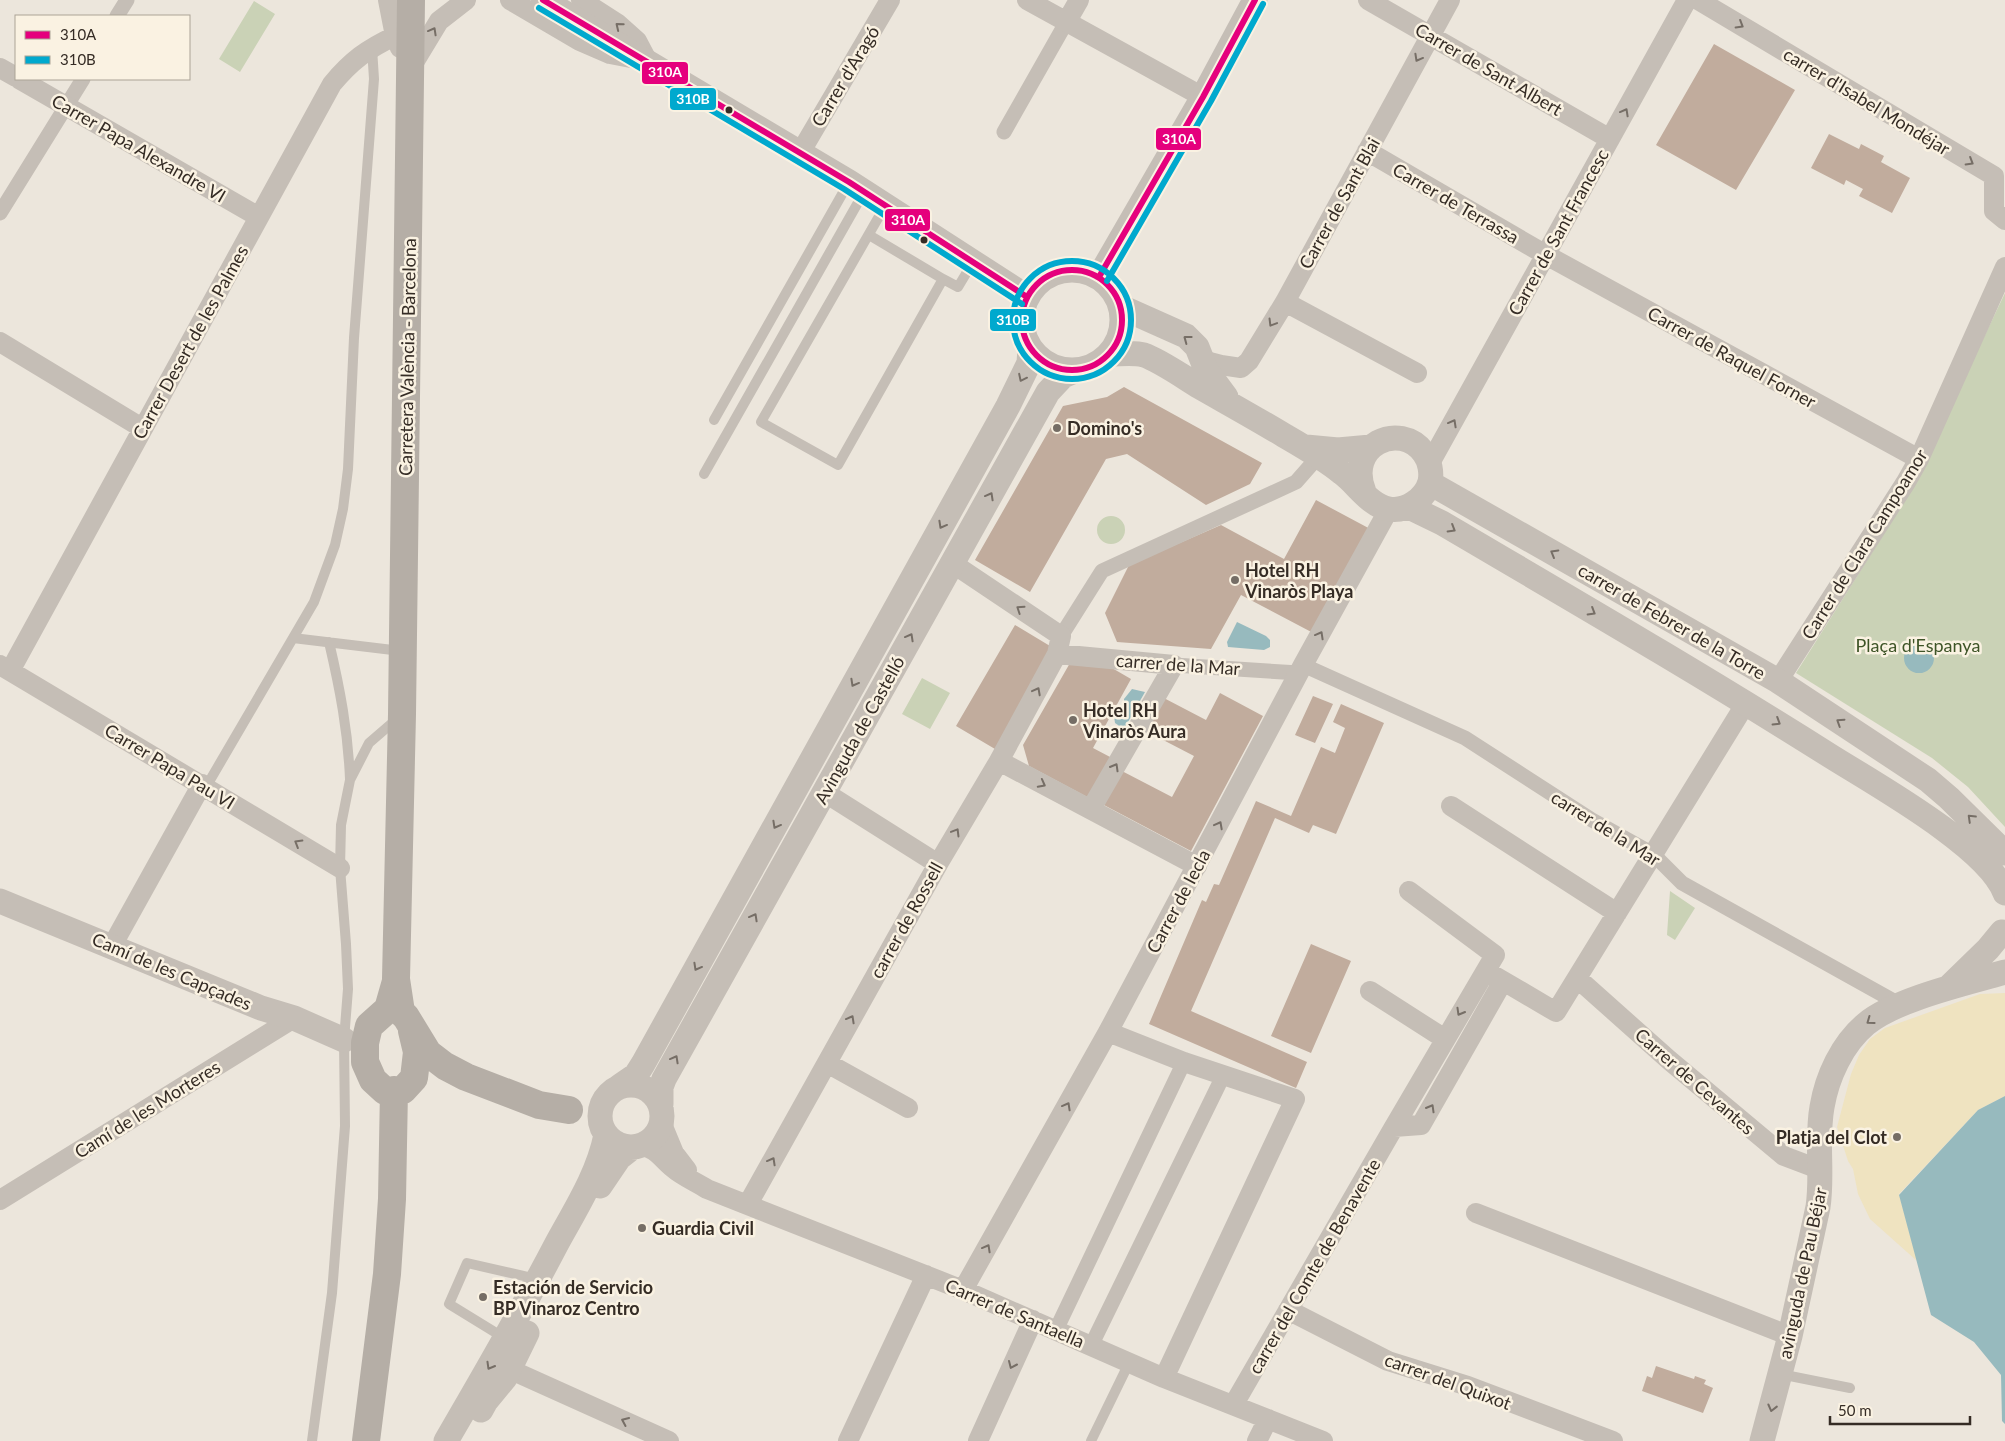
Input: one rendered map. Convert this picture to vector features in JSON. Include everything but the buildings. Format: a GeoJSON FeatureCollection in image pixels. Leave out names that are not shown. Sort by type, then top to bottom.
{"type":"FeatureCollection","features":[{"type":"Feature","properties":{"kind":"main road","name":"Carretera València - Barcelona"},"geometry":{"type":"LineString","coordinates":[[396,980],[403,651],[411,0]]}},
{"type":"Feature","properties":{"kind":"main road"},"geometry":{"type":"LineString","coordinates":[[396,980],[388,1008],[374,1020],[365,1043],[354,1051],[373,1080],[385,1091],[428,1074],[466,1077]]}},
{"type":"Feature","properties":{"kind":"main road"},"geometry":{"type":"LineString","coordinates":[[396,980],[401,1012],[428,1053],[445,1066],[466,1077],[539,1105],[569,1110]]}},
{"type":"Feature","properties":{"kind":"main road"},"geometry":{"type":"LineString","coordinates":[[366,1441],[387,1274],[392,1199],[404,1084],[417,1052],[410,1024]]}},
{"type":"Feature","properties":{"kind":"street"},"geometry":{"type":"LineString","coordinates":[[119,15],[127,0]]}},
{"type":"Feature","properties":{"kind":"street"},"geometry":{"type":"LineString","coordinates":[[388,0],[395,36],[409,71]]}},
{"type":"Feature","properties":{"kind":"street"},"geometry":{"type":"LineString","coordinates":[[409,71],[439,21],[466,0]]}},
{"type":"Feature","properties":{"kind":"street"},"geometry":{"type":"LineString","coordinates":[[510,0],[580,41],[610,54],[648,62]]}},
{"type":"Feature","properties":{"kind":"street"},"geometry":{"type":"LineString","coordinates":[[543,0],[857,187],[1027,297]]}},
{"type":"Feature","properties":{"kind":"street"},"geometry":{"type":"LineString","coordinates":[[580,0],[618,24],[637,41],[648,62]]}},
{"type":"Feature","properties":{"kind":"street","name":"Carrer d'Aragó"},"geometry":{"type":"LineString","coordinates":[[800,153],[890,0]]}},
{"type":"Feature","properties":{"kind":"street"},"geometry":{"type":"LineString","coordinates":[[1027,0],[1203,96]]}},
{"type":"Feature","properties":{"kind":"street"},"geometry":{"type":"LineString","coordinates":[[1004,132],[1079,0]]}},
{"type":"Feature","properties":{"kind":"street"},"geometry":{"type":"LineString","coordinates":[[1099,278],[1203,96],[1255,0]]}},
{"type":"Feature","properties":{"kind":"street","name":"Carrer de Sant Albert"},"geometry":{"type":"LineString","coordinates":[[1368,0],[1610,139]]}},
{"type":"Feature","properties":{"kind":"street","name":"Carrer de Sant Blai"},"geometry":{"type":"LineString","coordinates":[[1202,360],[1221,366],[1241,368],[1249,361],[1285,302],[1450,0]]}},
{"type":"Feature","properties":{"kind":"street","name":"Carrer de Sant Francesc"},"geometry":{"type":"LineString","coordinates":[[1430,474],[1546,255],[1688,0]]}},
{"type":"Feature","properties":{"kind":"street","name":"carrer d'Isabel Mondéjar"},"geometry":{"type":"LineString","coordinates":[[1698,0],[1994,176],[1994,211],[2005,220]]}},
{"type":"Feature","properties":{"kind":"street","name":"Carrer Desert de les Palmes"},"geometry":{"type":"LineString","coordinates":[[5,668],[142,428],[332,84],[361,54],[395,36]]}},
{"type":"Feature","properties":{"kind":"street","name":"Carrer Papa Alexandre VI"},"geometry":{"type":"LineString","coordinates":[[0,68],[15,77]]}},
{"type":"Feature","properties":{"kind":"street","name":"Carrer Papa Alexandre VI"},"geometry":{"type":"LineString","coordinates":[[20,80],[259,217]]}},
{"type":"Feature","properties":{"kind":"street"},"geometry":{"type":"LineString","coordinates":[[0,213],[82,80]]}},
{"type":"Feature","properties":{"kind":"street","name":"Carrer de Terrassa"},"geometry":{"type":"LineString","coordinates":[[1367,151],[1546,255]]}},
{"type":"Feature","properties":{"kind":"street","name":"Carrer de Raquel Forner"},"geometry":{"type":"LineString","coordinates":[[1546,255],[1919,459]]}},
{"type":"Feature","properties":{"kind":"street","name":"Carrer de Clara Campoamor"},"geometry":{"type":"LineString","coordinates":[[1778,681],[1919,459],[2005,267]]}},
{"type":"Feature","properties":{"kind":"street"},"geometry":{"type":"LineString","coordinates":[[1067,270],[1084,271],[1099,278],[1117,296],[1121,307],[1123,324],[1119,340],[1110,354],[1089,368],[1064,370],[1050,366],[1030,348],[1024,336],[1023,310],[1027,297],[1037,284],[1051,274],[1067,270]]}},
{"type":"Feature","properties":{"kind":"street"},"geometry":{"type":"LineString","coordinates":[[1285,302],[1418,373]]}},
{"type":"Feature","properties":{"kind":"street"},"geometry":{"type":"LineString","coordinates":[[1121,307],[1186,336],[1197,347],[1206,370],[1218,388],[1234,406]]}},
{"type":"Feature","properties":{"kind":"street"},"geometry":{"type":"LineString","coordinates":[[0,342],[142,428]]}},
{"type":"Feature","properties":{"kind":"street","name":"Avinguda de Castelló"},"geometry":{"type":"LineString","coordinates":[[612,1093],[636,1076],[644,1064],[1008,406],[1028,363],[1030,348]]}},
{"type":"Feature","properties":{"kind":"street"},"geometry":{"type":"LineString","coordinates":[[1110,354],[1143,355],[1234,406],[1342,472],[1370,500],[1399,508],[1418,501],[1425,492],[1430,474],[1425,454],[1416,445],[1405,440],[1393,438],[1371,447],[1310,451]]}},
{"type":"Feature","properties":{"kind":"street","name":"Avinguda de Castelló"},"geometry":{"type":"LineString","coordinates":[[661,1114],[661,1087],[664,1079],[952,563],[1048,392],[1063,376],[1077,370]]}},
{"type":"Feature","properties":{"kind":"street"},"geometry":{"type":"LineString","coordinates":[[1364,492],[1360,481],[1359,468],[1363,457],[1371,447]]}},
{"type":"Feature","properties":{"kind":"street"},"geometry":{"type":"LineString","coordinates":[[1059,645],[1102,571],[1296,482],[1310,451]]}},
{"type":"Feature","properties":{"kind":"street","name":"carrer de Febrer de la Torre"},"geometry":{"type":"LineString","coordinates":[[1430,474],[1778,681],[1908,767],[1949,798],[2005,853]]}},
{"type":"Feature","properties":{"kind":"street","name":"carrer de Febrer de la Torre"},"geometry":{"type":"LineString","coordinates":[[1399,508],[1442,523],[1746,703],[1922,814],[1971,852],[1995,874],[2005,893]]}},
{"type":"Feature","properties":{"kind":"street","name":"Carrer de Iecla"},"geometry":{"type":"LineString","coordinates":[[963,1290],[1108,1032],[1301,669],[1399,508]]}},
{"type":"Feature","properties":{"kind":"street","name":"carrer de la Mar"},"geometry":{"type":"LineString","coordinates":[[952,563],[1059,645],[1174,665],[1301,669],[1465,738],[1592,820],[1653,854],[1682,883],[1901,1005]]}},
{"type":"Feature","properties":{"kind":"street","name":"carrer de Rossell"},"geometry":{"type":"LineString","coordinates":[[748,1204],[938,864],[999,761],[1059,645]]}},
{"type":"Feature","properties":{"kind":"street"},"geometry":{"type":"LineString","coordinates":[[1091,809],[1174,665]]}},
{"type":"Feature","properties":{"kind":"street","name":"Carrer Papa Pau VI"},"geometry":{"type":"LineString","coordinates":[[5,668],[204,785],[340,868]]}},
{"type":"Feature","properties":{"kind":"street"},"geometry":{"type":"LineString","coordinates":[[1408,891],[1495,955],[1485,970],[1556,1012],[1746,703]]}},
{"type":"Feature","properties":{"kind":"street"},"geometry":{"type":"LineString","coordinates":[[999,761],[1197,866]]}},
{"type":"Feature","properties":{"kind":"street","name":"carrer de Febrer de la Torre"},"geometry":{"type":"LineString","coordinates":[[1876,785],[1894,789],[1905,788],[1910,778],[1908,767]]}},
{"type":"Feature","properties":{"kind":"street"},"geometry":{"type":"LineString","coordinates":[[112,946],[204,785]]}},
{"type":"Feature","properties":{"kind":"street"},"geometry":{"type":"LineString","coordinates":[[824,792],[938,864]]}},
{"type":"Feature","properties":{"kind":"street"},"geometry":{"type":"LineString","coordinates":[[1451,806],[1617,913]]}},
{"type":"Feature","properties":{"kind":"street","name":"Camí de les Capçades"},"geometry":{"type":"LineString","coordinates":[[0,901],[261,1008],[294,1018],[354,1051]]}},
{"type":"Feature","properties":{"kind":"street","name":"avinguda de Pau Béjar"},"geometry":{"type":"LineString","coordinates":[[1947,988],[2004,932]]}},
{"type":"Feature","properties":{"kind":"street","name":"carrer del Comte de Benavente"},"geometry":{"type":"LineString","coordinates":[[1234,1404],[1485,970]]}},
{"type":"Feature","properties":{"kind":"street","name":"avinguda de Pau Béjar"},"geometry":{"type":"LineString","coordinates":[[1762,1441],[1790,1336],[1818,1206],[1821,1170],[1822,1107],[1837,1063],[1849,1042],[1866,1024],[1883,1013],[1947,988],[2005,972]]}},
{"type":"Feature","properties":{"kind":"street","name":"Carrer de Cevantes"},"geometry":{"type":"LineString","coordinates":[[1577,978],[1669,1060],[1784,1156],[1821,1170]]}},
{"type":"Feature","properties":{"kind":"street"},"geometry":{"type":"LineString","coordinates":[[1394,1127],[1421,1125],[1503,981]]}},
{"type":"Feature","properties":{"kind":"street"},"geometry":{"type":"LineString","coordinates":[[1370,991],[1445,1039]]}},
{"type":"Feature","properties":{"kind":"street","name":"Camí de les Morteres"},"geometry":{"type":"LineString","coordinates":[[0,1200],[294,1018]]}},
{"type":"Feature","properties":{"kind":"street"},"geometry":{"type":"LineString","coordinates":[[1108,1032],[1184,1062],[1295,1099],[1164,1378]]}},
{"type":"Feature","properties":{"kind":"street"},"geometry":{"type":"LineString","coordinates":[[1056,1330],[1184,1062]]}},
{"type":"Feature","properties":{"kind":"street"},"geometry":{"type":"LineString","coordinates":[[827,1063],[908,1108]]}},
{"type":"Feature","properties":{"kind":"street"},"geometry":{"type":"LineString","coordinates":[[1091,1346],[1224,1074]]}},
{"type":"Feature","properties":{"kind":"street"},"geometry":{"type":"LineString","coordinates":[[446,1441],[514,1341],[610,1170],[619,1158],[654,1138],[661,1114],[654,1093],[643,1086],[632,1084],[585,1109],[569,1110]]}},
{"type":"Feature","properties":{"kind":"street"},"geometry":{"type":"LineString","coordinates":[[464,1441],[486,1401],[509,1369],[514,1341],[538,1280],[601,1159],[605,1134],[600,1115],[612,1093]]}},
{"type":"Feature","properties":{"kind":"street"},"geometry":{"type":"LineString","coordinates":[[569,1110],[605,1134],[612,1141],[626,1147],[637,1147]]}},
{"type":"Feature","properties":{"kind":"street","name":"Carrer de Santaella"},"geometry":{"type":"LineString","coordinates":[[661,1114],[674,1153],[687,1170],[707,1188]]}},
{"type":"Feature","properties":{"kind":"street","name":"Carrer de Santaella"},"geometry":{"type":"LineString","coordinates":[[637,1147],[648,1147],[673,1169],[707,1188],[963,1290],[1164,1378],[1234,1404],[1323,1441]]}},
{"type":"Feature","properties":{"kind":"street"},"geometry":{"type":"LineString","coordinates":[[1476,1213],[1790,1336]]}},
{"type":"Feature","properties":{"kind":"street"},"geometry":{"type":"LineString","coordinates":[[848,1441],[926,1275]]}},
{"type":"Feature","properties":{"kind":"street","name":"carrer del Quixot"},"geometry":{"type":"LineString","coordinates":[[1288,1310],[1388,1360],[1468,1386],[1613,1441]]}},
{"type":"Feature","properties":{"kind":"street"},"geometry":{"type":"LineString","coordinates":[[978,1441],[1033,1320]]}},
{"type":"Feature","properties":{"kind":"street"},"geometry":{"type":"LineString","coordinates":[[509,1369],[669,1441]]}},
{"type":"Feature","properties":{"kind":"street"},"geometry":{"type":"LineString","coordinates":[[1257,1441],[1268,1419]]}},
{"type":"Feature","properties":{"kind":"lane"},"geometry":{"type":"LineString","coordinates":[[204,785],[314,602],[335,545],[343,509],[348,470],[355,328],[374,79],[372,48]]}},
{"type":"Feature","properties":{"kind":"lane"},"geometry":{"type":"LineString","coordinates":[[714,420],[857,187]]}},
{"type":"Feature","properties":{"kind":"lane"},"geometry":{"type":"LineString","coordinates":[[704,474],[857,187]]}},
{"type":"Feature","properties":{"kind":"lane"},"geometry":{"type":"LineString","coordinates":[[886,206],[761,422],[838,465],[942,279]]}},
{"type":"Feature","properties":{"kind":"lane"},"geometry":{"type":"LineString","coordinates":[[869,235],[958,287],[972,262]]}},
{"type":"Feature","properties":{"kind":"lane"},"geometry":{"type":"LineString","coordinates":[[293,638],[403,651]]}},
{"type":"Feature","properties":{"kind":"lane"},"geometry":{"type":"LineString","coordinates":[[312,1441],[332,1293],[345,1126],[354,1051],[340,868],[341,825],[350,780],[348,739],[344,708],[329,642]]}},
{"type":"Feature","properties":{"kind":"lane"},"geometry":{"type":"LineString","coordinates":[[350,780],[369,743],[402,714]]}},
{"type":"Feature","properties":{"kind":"lane"},"geometry":{"type":"LineString","coordinates":[[514,1341],[449,1304],[467,1263],[538,1280]]}},
{"type":"Feature","properties":{"kind":"lane"},"geometry":{"type":"LineString","coordinates":[[1092,1441],[1129,1363]]}},
{"type":"Feature","properties":{"kind":"lane"},"geometry":{"type":"LineString","coordinates":[[1780,1374],[1850,1388]]}},
{"type":"Feature","properties":{"kind":"green space"},"geometry":{"type":"Polygon","coordinates":[[[254,1],[275,14],[240,72],[219,59],[254,1]]]}},
{"type":"Feature","properties":{"kind":"green space","name":"Plaça d'Espanya"},"geometry":{"type":"Polygon","coordinates":[[[2005,293],[2005,827],[1968,787],[1932,758],[1796,673],[1909,494],[2005,293]]]}},
{"type":"Feature","properties":{"kind":"green space"},"geometry":{"type":"Polygon","coordinates":[[[1111,516],[1121,520],[1125,530],[1121,540],[1111,544],[1101,540],[1097,530],[1101,520],[1111,516]]]}},
{"type":"Feature","properties":{"kind":"green space"},"geometry":{"type":"Polygon","coordinates":[[[922,678],[950,693],[930,729],[902,714],[922,678]]]}},
{"type":"Feature","properties":{"kind":"green space"},"geometry":{"type":"Polygon","coordinates":[[[1670,891],[1695,908],[1675,940],[1667,935],[1670,891]]]}},
{"type":"Feature","properties":{"kind":"sand","name":"Platja del Clot"},"geometry":{"type":"Polygon","coordinates":[[[2005,993],[2005,1096],[1978,1110],[1899,1194],[1917,1261],[1870,1219],[1858,1194],[1853,1169],[1848,1161],[1837,1127],[1851,1074],[1859,1055],[1870,1039],[1885,1028],[1980,994],[2005,993]]]}},
{"type":"Feature","properties":{"kind":"water"},"geometry":{"type":"Polygon","coordinates":[[[1237,622],[1266,636],[1270,640],[1270,647],[1264,650],[1228,647],[1227,642],[1237,622]]]}},
{"type":"Feature","properties":{"kind":"water"},"geometry":{"type":"Polygon","coordinates":[[[1919,643],[1930,647],[1934,658],[1930,669],[1919,673],[1908,669],[1904,658],[1908,647],[1919,643]]]}},
{"type":"Feature","properties":{"kind":"water"},"geometry":{"type":"Polygon","coordinates":[[[1132,689],[1145,692],[1124,729],[1115,723],[1114,716],[1124,706],[1124,699],[1132,689]]]}},
{"type":"Feature","properties":{"kind":"water"},"geometry":{"type":"Polygon","coordinates":[[[2005,1096],[2005,1424],[2002,1421],[2001,1375],[1974,1342],[1931,1315],[1899,1195],[1978,1110],[2005,1096]]]}},
{"type":"Feature","properties":{"kind":"transit line","name":"310A"},"geometry":{"type":"LineString","coordinates":[[543,0],[849,182],[1027,297]]}},
{"type":"Feature","properties":{"kind":"transit line","name":"310A"},"geometry":{"type":"LineString","coordinates":[[1099,277],[1203,97],[1255,0]]}},
{"type":"Feature","properties":{"kind":"transit line","name":"310B"},"geometry":{"type":"LineString","coordinates":[[1107,281],[1211,101],[1263,4]]}},
{"type":"Feature","properties":{"kind":"transit line","name":"310B"},"geometry":{"type":"LineString","coordinates":[[539,8],[844,189],[1022,304]]}},
{"type":"Feature","properties":{"kind":"transit line","name":"310B"},"geometry":{"type":"LineString","coordinates":[[1072,261],[1095,266],[1114,278],[1126,297],[1131,320],[1126,343],[1114,362],[1095,374],[1072,379],[1049,374],[1030,362],[1018,343],[1013,320],[1018,297],[1030,278],[1049,266],[1072,261]]}},
{"type":"Feature","properties":{"kind":"transit line","name":"310A"},"geometry":{"type":"LineString","coordinates":[[1072,270],[1082,271],[1100,278],[1114,292],[1121,310],[1122,320],[1121,330],[1114,348],[1100,362],[1082,369],[1072,370],[1062,369],[1044,362],[1030,348],[1023,330],[1022,320],[1023,310],[1030,292],[1044,278],[1062,271],[1072,270]]}},
{"type":"Feature","properties":{"kind":"place","name":"Domino's"},"geometry":{"type":"Point","coordinates":[1057,428]}},
{"type":"Feature","properties":{"kind":"place","name":"Hotel RH Vinaròs Playa"},"geometry":{"type":"Point","coordinates":[1235,580]}},
{"type":"Feature","properties":{"kind":"place","name":"Hotel RH Vinaròs Aura"},"geometry":{"type":"Point","coordinates":[1073,720]}},
{"type":"Feature","properties":{"kind":"place","name":"Platja del Clot"},"geometry":{"type":"Point","coordinates":[1897,1137]}},
{"type":"Feature","properties":{"kind":"place","name":"Guardia Civil"},"geometry":{"type":"Point","coordinates":[642,1228]}},
{"type":"Feature","properties":{"kind":"place","name":"Estación de Servicio BP Vinaroz Centro"},"geometry":{"type":"Point","coordinates":[483,1297]}}]}
